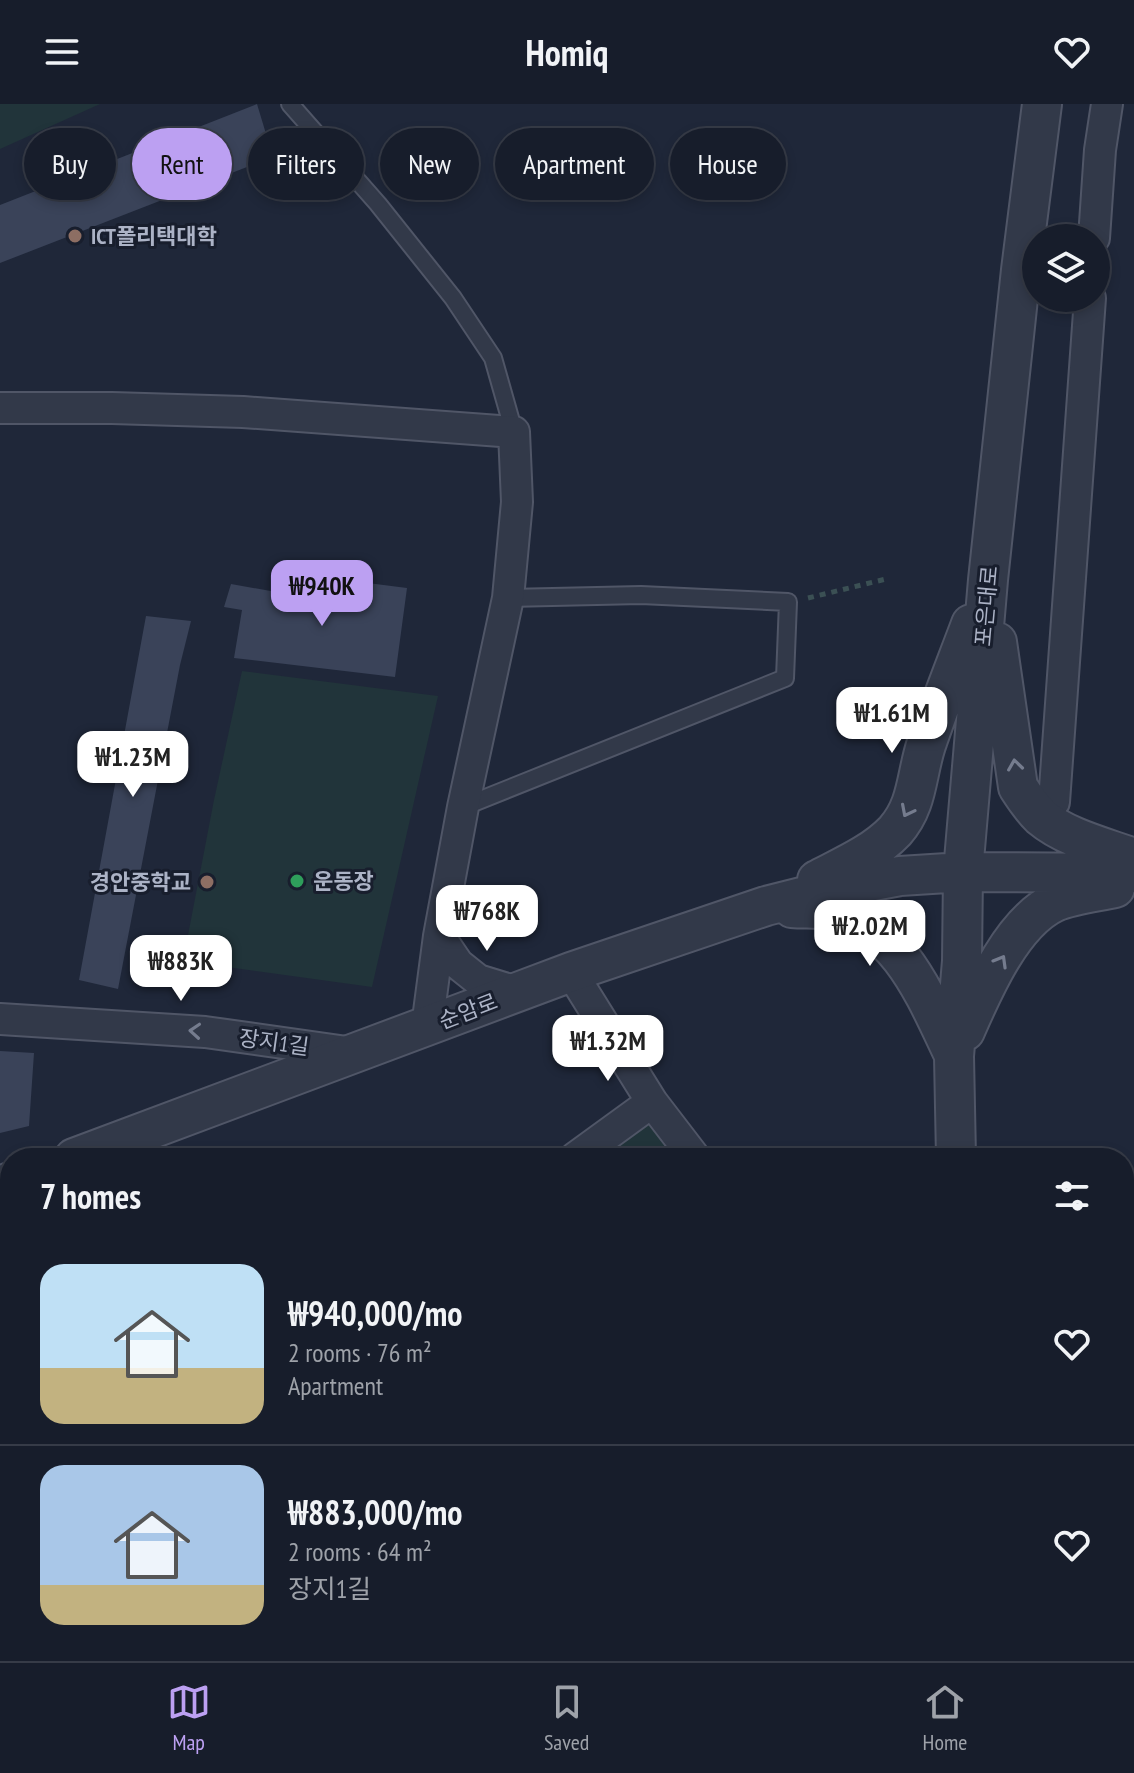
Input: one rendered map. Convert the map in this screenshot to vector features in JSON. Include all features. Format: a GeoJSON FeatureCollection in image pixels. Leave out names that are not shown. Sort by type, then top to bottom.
{"type":"FeatureCollection","features":[{"type":"Feature","properties":{"kind":"street","name":"포은대로"},"geometry":{"type":"LineString","coordinates":[[956,1148],[954,1056],[962,961],[963,872],[988,580],[1019,285],[1042,104]]}},
{"type":"Feature","properties":{"kind":"street"},"geometry":{"type":"LineString","coordinates":[[1095,224],[1107,104]]}},
{"type":"Feature","properties":{"kind":"street"},"geometry":{"type":"LineString","coordinates":[[1041,817],[1054,802],[1089,312]]}},
{"type":"Feature","properties":{"kind":"street"},"geometry":{"type":"LineString","coordinates":[[0,408],[243,412],[514,432],[517,502],[508,598],[463,807],[439,936],[427,1027]]}},
{"type":"Feature","properties":{"kind":"street"},"geometry":{"type":"LineString","coordinates":[[988,580],[1018,787],[1041,817],[1057,828],[1134,858]]}},
{"type":"Feature","properties":{"kind":"street"},"geometry":{"type":"LineString","coordinates":[[766,906],[880,845],[910,811],[925,749],[988,580]]}},
{"type":"Feature","properties":{"kind":"street","name":"순암로"},"geometry":{"type":"LineString","coordinates":[[101,1148],[571,972],[766,906],[900,876],[963,872],[1134,873]]}},
{"type":"Feature","properties":{"kind":"street"},"geometry":{"type":"LineString","coordinates":[[954,1056],[979,998],[1019,930],[1056,902],[1134,883]]}},
{"type":"Feature","properties":{"kind":"street"},"geometry":{"type":"LineString","coordinates":[[766,906],[829,910],[874,929],[906,963],[931,1006],[954,1056]]}},
{"type":"Feature","properties":{"kind":"street"},"geometry":{"type":"LineString","coordinates":[[439,936],[458,964],[478,980],[517,992]]}},
{"type":"Feature","properties":{"kind":"street"},"geometry":{"type":"LineString","coordinates":[[571,972],[652,1102],[687,1148]]}},
{"type":"Feature","properties":{"kind":"street","name":"장지1길"},"geometry":{"type":"LineString","coordinates":[[0,1019],[205,1032],[356,1053]]}},
{"type":"Feature","properties":{"kind":"street"},"geometry":{"type":"LineString","coordinates":[[589,1148],[652,1102]]}},
{"type":"Feature","properties":{"kind":"lane"},"geometry":{"type":"LineString","coordinates":[[290,104],[378,204],[453,298],[493,358],[514,432]]}},
{"type":"Feature","properties":{"kind":"lane"},"geometry":{"type":"LineString","coordinates":[[463,807],[785,678],[788,602],[641,595],[508,598]]}},
{"type":"Feature","properties":{"kind":"path"},"geometry":{"type":"LineString","coordinates":[[788,602],[886,579]]}},
{"type":"Feature","properties":{"kind":"shaded area"},"geometry":{"type":"Polygon","coordinates":[[[0,104],[100,104],[47,128],[24,128],[24,138],[0,149],[0,104]]]}},
{"type":"Feature","properties":{"kind":"shaded area","name":"운동장"},"geometry":{"type":"Polygon","coordinates":[[[242,671],[438,696],[372,987],[183,961],[242,671]]]}},
{"type":"Feature","properties":{"kind":"shaded area"},"geometry":{"type":"Polygon","coordinates":[[[652,1102],[687,1148],[589,1148],[652,1102]]]}},
{"type":"Feature","properties":{"kind":"building"},"geometry":{"type":"Polygon","coordinates":[[[257,104],[264,128],[248,128],[248,167],[232,173],[232,128],[196,128],[257,104]]]}},
{"type":"Feature","properties":{"kind":"building"},"geometry":{"type":"Polygon","coordinates":[[[132,153],[132,200],[162,200],[0,263],[0,205],[24,196],[24,200],[116,200],[116,159],[132,153]]]}},
{"type":"Feature","properties":{"kind":"building"},"geometry":{"type":"Polygon","coordinates":[[[352,581],[407,588],[395,677],[234,658],[242,610],[224,607],[231,584],[326,601],[327,590],[347,595],[352,581]]]}},
{"type":"Feature","properties":{"kind":"building"},"geometry":{"type":"Polygon","coordinates":[[[146,616],[191,621],[118,989],[79,980],[146,616]]]}},
{"type":"Feature","properties":{"kind":"building"},"geometry":{"type":"Polygon","coordinates":[[[0,1051],[34,1053],[29,1126],[0,1133],[0,1051]]]}},
{"type":"Feature","properties":{"kind":"place","name":"ICT폴리택대학"},"geometry":{"type":"Point","coordinates":[75,236]}},
{"type":"Feature","properties":{"kind":"place","name":"운동장"},"geometry":{"type":"Point","coordinates":[297,881]}},
{"type":"Feature","properties":{"kind":"place","name":"경안중학교"},"geometry":{"type":"Point","coordinates":[207,882]}}]}
